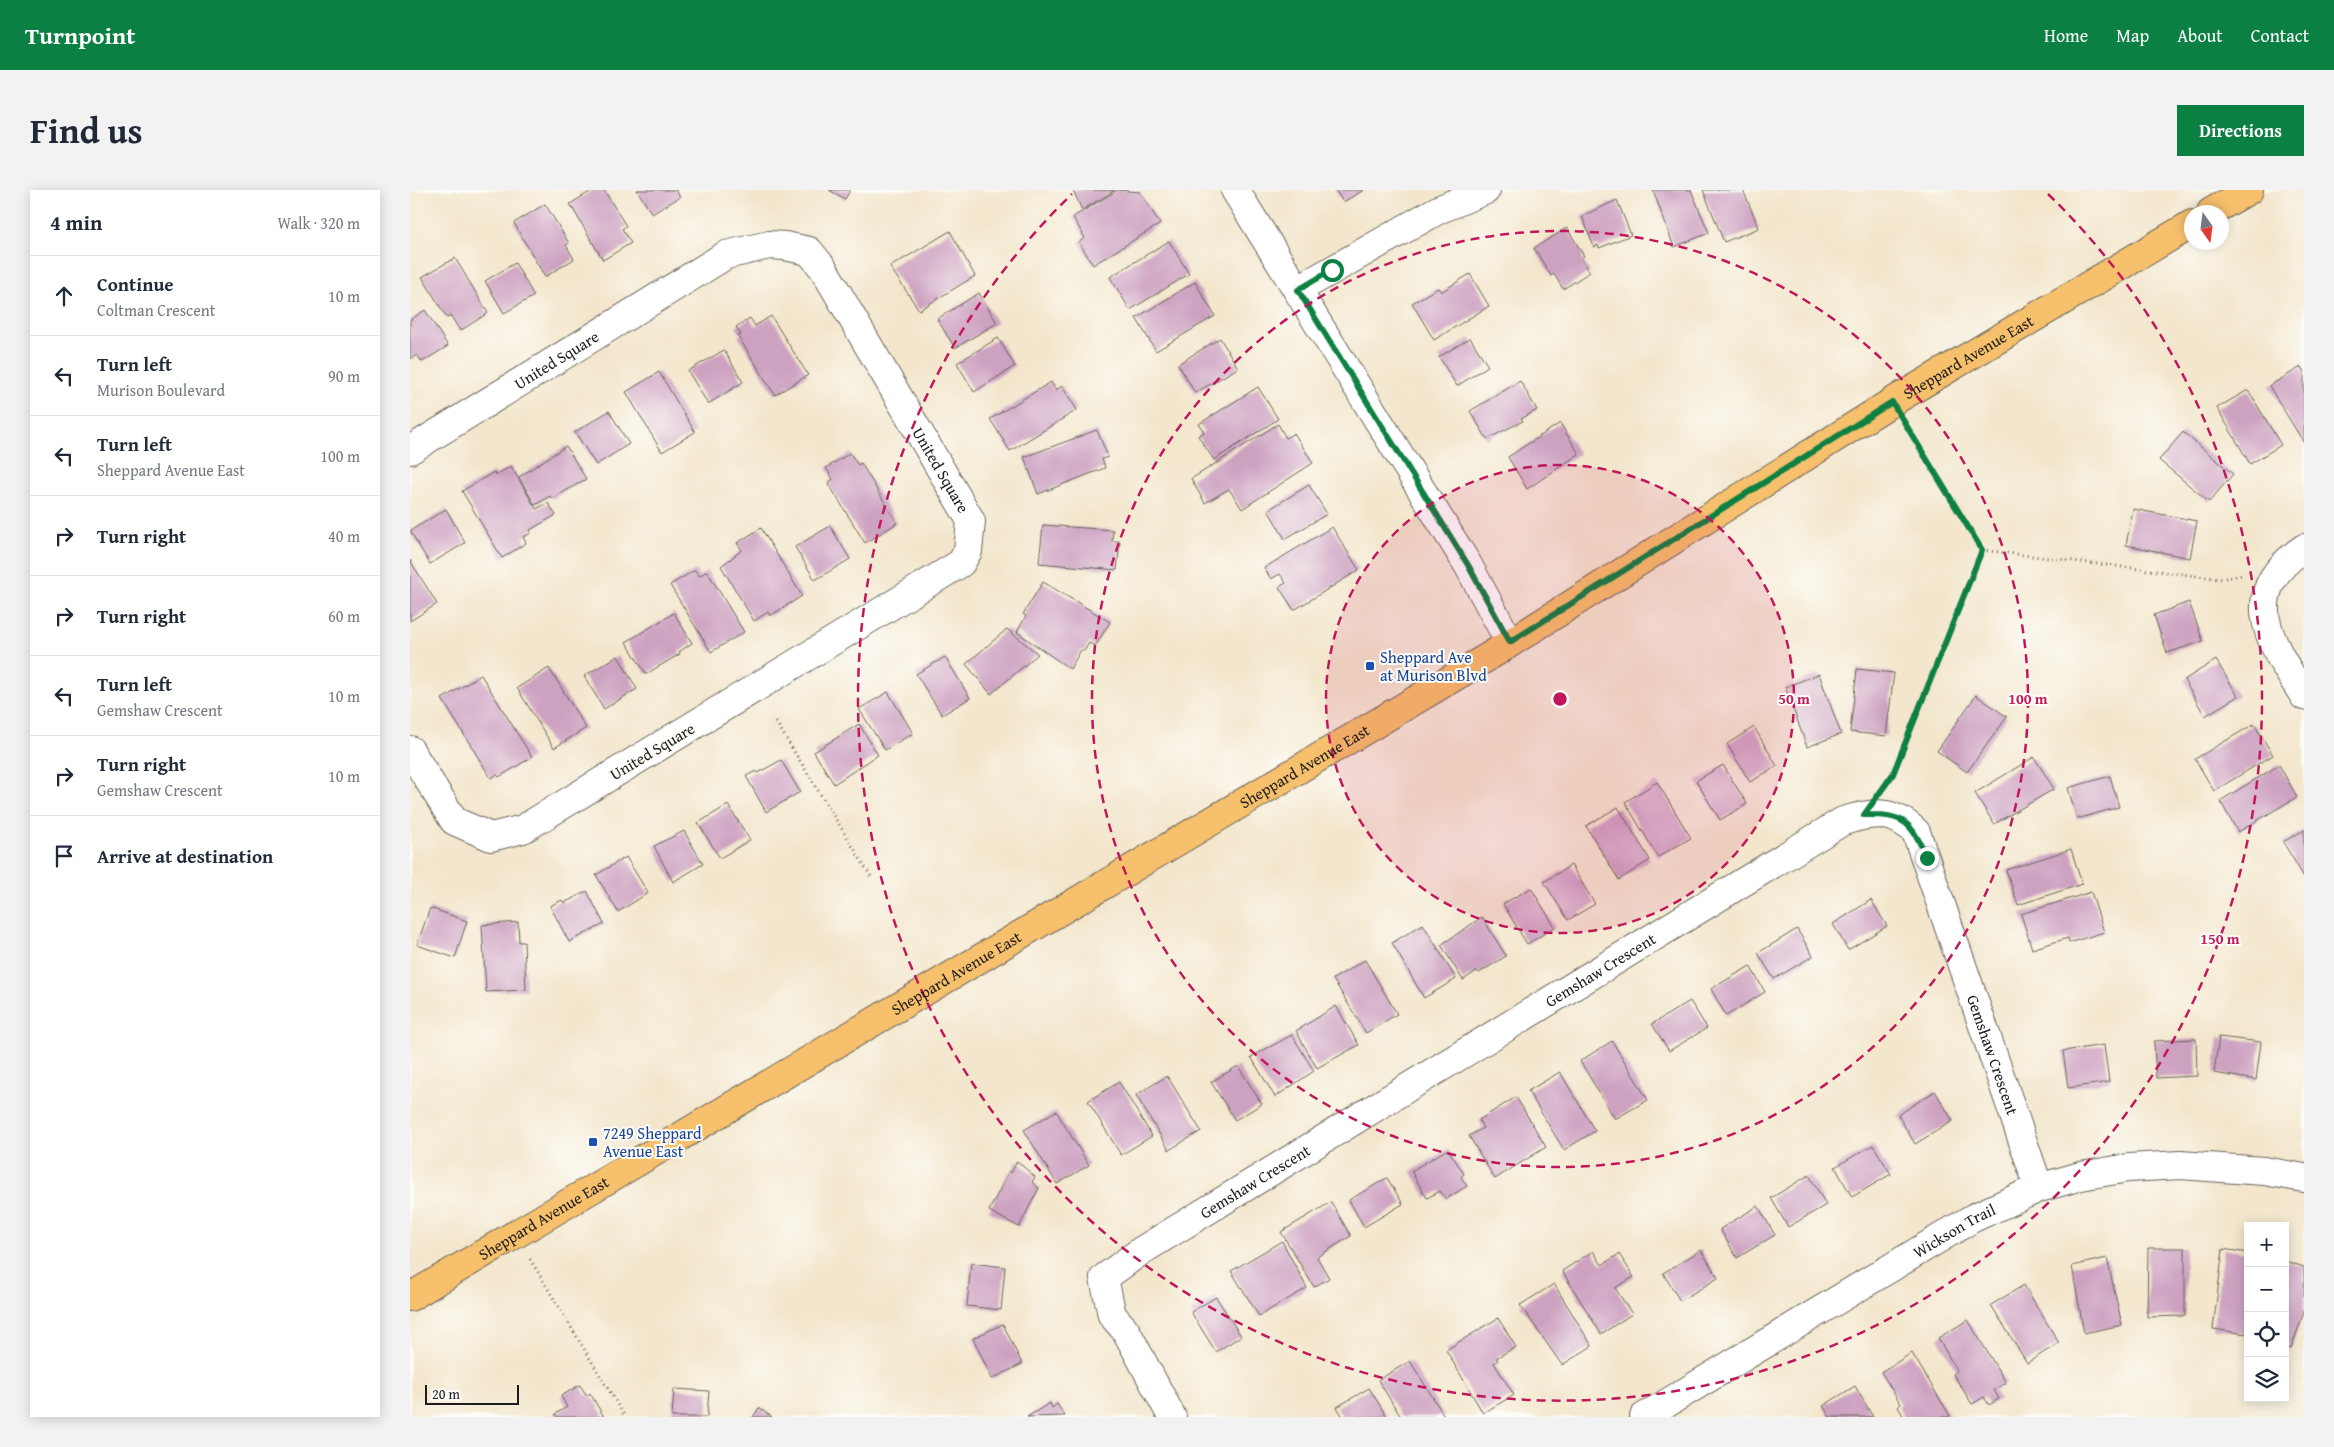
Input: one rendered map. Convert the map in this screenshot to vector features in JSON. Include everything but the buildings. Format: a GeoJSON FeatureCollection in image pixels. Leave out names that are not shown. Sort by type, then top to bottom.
{"type":"FeatureCollection","features":[{"type":"Feature","properties":{"kind":"main road"},"geometry":{"type":"LineString","coordinates":[[2223,205],[2249,190]]}},
{"type":"Feature","properties":{"kind":"main road","name":"Sheppard Avenue East"},"geometry":{"type":"LineString","coordinates":[[410,1297],[1510,642],[1892,402],[2184,229]]}},
{"type":"Feature","properties":{"kind":"street"},"geometry":{"type":"LineString","coordinates":[[1235,190],[1468,565],[1510,642]]}},
{"type":"Feature","properties":{"kind":"street"},"geometry":{"type":"LineString","coordinates":[[1298,290],[1438,210],[1486,190]]}},
{"type":"Feature","properties":{"kind":"street","name":"United Square"},"geometry":{"type":"LineString","coordinates":[[410,450],[726,255],[769,245],[786,246],[809,251],[823,268],[971,522],[968,551],[961,562],[940,577],[523,829],[491,837],[454,821],[410,750]]}},
{"type":"Feature","properties":{"kind":"street"},"geometry":{"type":"LineString","coordinates":[[2304,548],[2281,566],[2270,582],[2264,598],[2264,617],[2285,665],[2304,696]]}},
{"type":"Feature","properties":{"kind":"street","name":"Gemshaw Crescent"},"geometry":{"type":"LineString","coordinates":[[1172,1417],[1126,1331],[1112,1315],[1104,1278],[1141,1251],[1843,822],[1864,815],[1888,814],[1904,821],[1916,832],[2039,1188]]}},
{"type":"Feature","properties":{"kind":"street","name":"Wickson Trail"},"geometry":{"type":"LineString","coordinates":[[1644,1417],[1973,1218],[2039,1188],[2081,1176],[2128,1168],[2180,1165],[2264,1171],[2304,1178]]}},
{"type":"Feature","properties":{"kind":"path"},"geometry":{"type":"LineString","coordinates":[[1892,402],[1982,550]]}},
{"type":"Feature","properties":{"kind":"path"},"geometry":{"type":"LineString","coordinates":[[1982,550],[2222,579],[2281,566]]}},
{"type":"Feature","properties":{"kind":"path"},"geometry":{"type":"LineString","coordinates":[[1864,815],[1893,774],[1982,550]]}},
{"type":"Feature","properties":{"kind":"path"},"geometry":{"type":"LineString","coordinates":[[776,722],[872,878]]}},
{"type":"Feature","properties":{"kind":"path"},"geometry":{"type":"LineString","coordinates":[[514,1235],[625,1417]]}},
{"type":"Feature","properties":{"kind":"place","name":"Sheppard Ave at Murison Blvd"},"geometry":{"type":"Point","coordinates":[1370,666]}},
{"type":"Feature","properties":{"kind":"place","name":"7249 Sheppard Avenue East"},"geometry":{"type":"Point","coordinates":[593,1142]}},
{"type":"Feature","properties":{"kind":"route"},"geometry":{"type":"LineString","coordinates":[[1332,270],[1298,290],[1468,565],[1510,642],[1892,402],[1982,550],[1893,774],[1864,815],[1888,814],[1904,821],[1916,832],[1927,858]]}}]}
